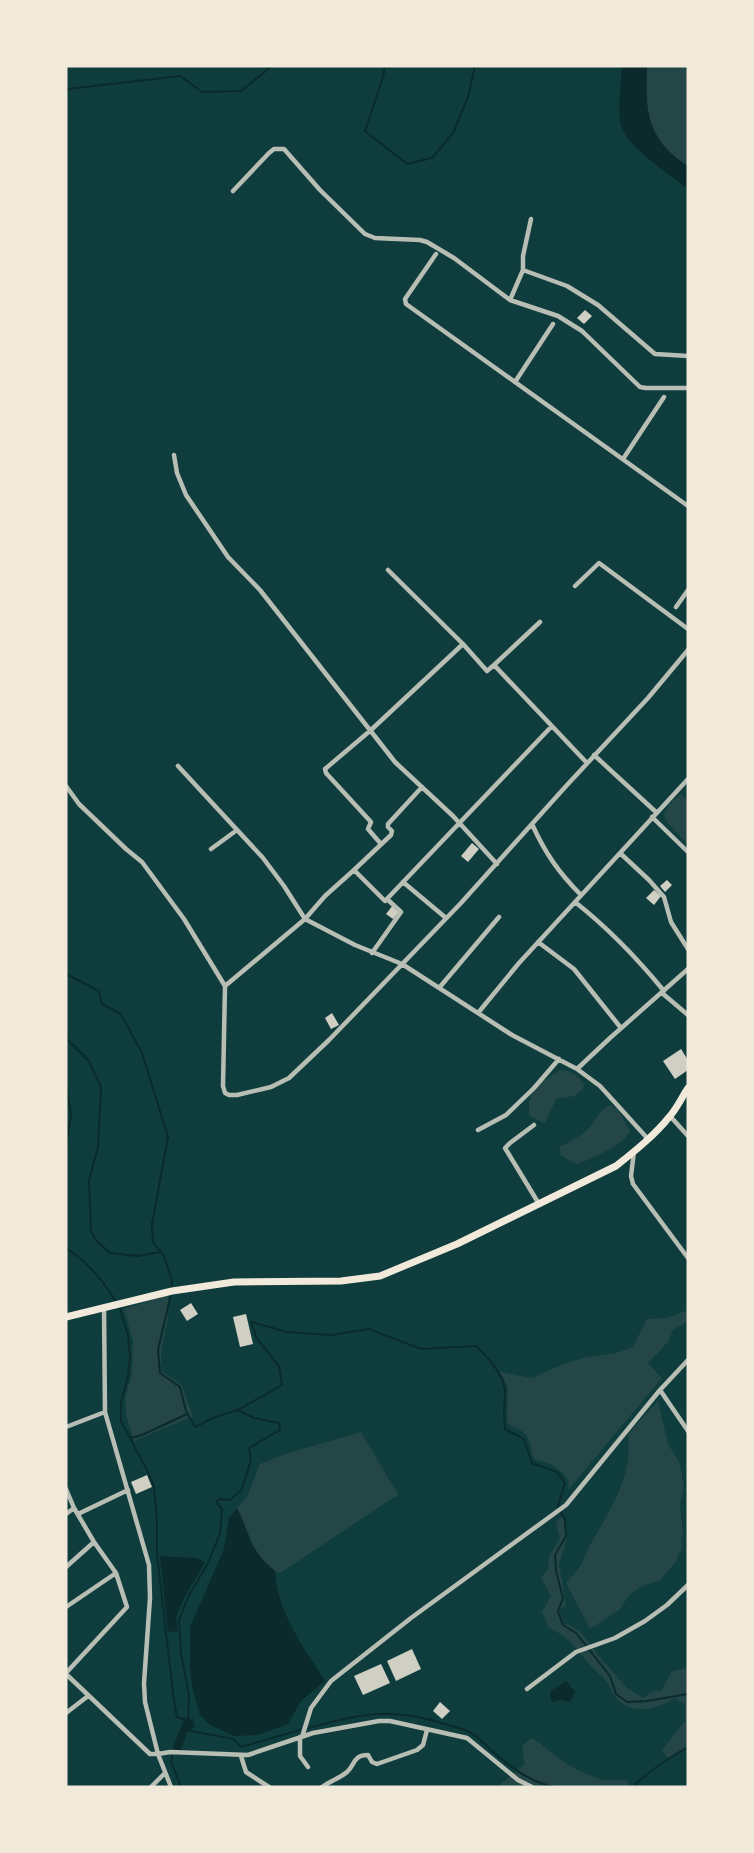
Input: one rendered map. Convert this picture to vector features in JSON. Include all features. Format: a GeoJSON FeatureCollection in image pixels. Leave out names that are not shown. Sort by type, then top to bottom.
{"type":"FeatureCollection","features":[{"type":"Feature","properties":{"kind":"main road"},"geometry":{"type":"LineString","coordinates":[[66,1317],[172,1291],[234,1282],[340,1281],[380,1276],[457,1244],[616,1166],[648,1139],[670,1116],[688,1088]]}},
{"type":"Feature","properties":{"kind":"street"},"geometry":{"type":"LineString","coordinates":[[233,191],[269,153],[274,149],[284,149],[320,190],[365,234],[375,238],[427,242],[454,258],[510,300],[558,316],[582,331],[640,387],[688,388]]}},
{"type":"Feature","properties":{"kind":"street"},"geometry":{"type":"LineString","coordinates":[[510,300],[523,270],[523,256],[531,219]]}},
{"type":"Feature","properties":{"kind":"street"},"geometry":{"type":"LineString","coordinates":[[436,254],[406,297],[405,302],[688,506]]}},
{"type":"Feature","properties":{"kind":"street"},"geometry":{"type":"LineString","coordinates":[[523,270],[567,286],[598,305],[655,354],[688,356]]}},
{"type":"Feature","properties":{"kind":"street"},"geometry":{"type":"LineString","coordinates":[[515,382],[554,324]]}},
{"type":"Feature","properties":{"kind":"street"},"geometry":{"type":"LineString","coordinates":[[623,459],[664,397]]}},
{"type":"Feature","properties":{"kind":"street"},"geometry":{"type":"LineString","coordinates":[[174,455],[177,473],[186,495],[228,557],[261,591],[395,762],[460,824],[497,864]]}},
{"type":"Feature","properties":{"kind":"street"},"geometry":{"type":"LineString","coordinates":[[575,586],[599,563],[688,629]]}},
{"type":"Feature","properties":{"kind":"street"},"geometry":{"type":"LineString","coordinates":[[387,570],[463,644],[487,671],[540,622]]}},
{"type":"Feature","properties":{"kind":"street"},"geometry":{"type":"LineString","coordinates":[[676,607],[688,590]]}},
{"type":"Feature","properties":{"kind":"street"},"geometry":{"type":"LineString","coordinates":[[381,844],[368,829],[371,822],[325,771],[326,767],[371,730],[463,644]]}},
{"type":"Feature","properties":{"kind":"street"},"geometry":{"type":"LineString","coordinates":[[66,786],[80,804],[142,862],[184,919],[225,986],[223,1086],[225,1093],[237,1095],[271,1087],[286,1080],[329,1040],[497,864],[648,698],[688,650]]}},
{"type":"Feature","properties":{"kind":"street"},"geometry":{"type":"LineString","coordinates":[[494,665],[587,763]]}},
{"type":"Feature","properties":{"kind":"street"},"geometry":{"type":"LineString","coordinates":[[387,899],[551,727]]}},
{"type":"Feature","properties":{"kind":"street"},"geometry":{"type":"LineString","coordinates":[[594,755],[657,813]]}},
{"type":"Feature","properties":{"kind":"street"},"geometry":{"type":"LineString","coordinates":[[178,766],[273,871],[305,919],[372,953],[402,964],[512,1035],[577,1069],[600,1086],[648,1139]]}},
{"type":"Feature","properties":{"kind":"street"},"geometry":{"type":"LineString","coordinates":[[478,1013],[538,942],[688,779]]}},
{"type":"Feature","properties":{"kind":"street"},"geometry":{"type":"LineString","coordinates":[[225,986],[305,919],[325,896],[392,834],[388,824],[422,787]]}},
{"type":"Feature","properties":{"kind":"street"},"geometry":{"type":"LineString","coordinates":[[652,818],[688,852]]}},
{"type":"Feature","properties":{"kind":"street"},"geometry":{"type":"LineString","coordinates":[[532,824],[542,846],[561,875],[581,896]]}},
{"type":"Feature","properties":{"kind":"street"},"geometry":{"type":"LineString","coordinates":[[211,849],[237,830]]}},
{"type":"Feature","properties":{"kind":"street"},"geometry":{"type":"LineString","coordinates":[[620,853],[664,897],[671,922],[688,949]]}},
{"type":"Feature","properties":{"kind":"street"},"geometry":{"type":"LineString","coordinates":[[354,870],[384,901],[387,899],[401,910],[372,953]]}},
{"type":"Feature","properties":{"kind":"street"},"geometry":{"type":"LineString","coordinates":[[403,882],[446,918]]}},
{"type":"Feature","properties":{"kind":"street"},"geometry":{"type":"LineString","coordinates":[[575,902],[642,963],[663,992],[688,1015]]}},
{"type":"Feature","properties":{"kind":"street"},"geometry":{"type":"LineString","coordinates":[[439,988],[499,917]]}},
{"type":"Feature","properties":{"kind":"street"},"geometry":{"type":"LineString","coordinates":[[538,942],[574,969],[621,1028]]}},
{"type":"Feature","properties":{"kind":"street"},"geometry":{"type":"LineString","coordinates":[[577,1069],[688,969]]}},
{"type":"Feature","properties":{"kind":"street"},"geometry":{"type":"LineString","coordinates":[[478,1130],[506,1115],[559,1059]]}},
{"type":"Feature","properties":{"kind":"street"},"geometry":{"type":"LineString","coordinates":[[670,1116],[688,1136]]}},
{"type":"Feature","properties":{"kind":"street"},"geometry":{"type":"LineString","coordinates":[[534,1125],[505,1148],[539,1204]]}},
{"type":"Feature","properties":{"kind":"street"},"geometry":{"type":"LineString","coordinates":[[634,1151],[631,1176],[633,1184],[686,1249],[688,1258]]}},
{"type":"Feature","properties":{"kind":"street"},"geometry":{"type":"LineString","coordinates":[[104,1307],[105,1412],[149,1565],[150,1598],[144,1683],[145,1702],[160,1763],[171,1787]]}},
{"type":"Feature","properties":{"kind":"street"},"geometry":{"type":"LineString","coordinates":[[308,1767],[300,1756],[301,1737],[311,1708],[332,1681],[399,1627],[566,1505],[660,1390],[688,1360]]}},
{"type":"Feature","properties":{"kind":"street"},"geometry":{"type":"LineString","coordinates":[[660,1390],[688,1431]]}},
{"type":"Feature","properties":{"kind":"street"},"geometry":{"type":"LineString","coordinates":[[66,1427],[105,1412]]}},
{"type":"Feature","properties":{"kind":"street"},"geometry":{"type":"LineString","coordinates":[[66,1489],[74,1508],[94,1542],[116,1573],[127,1609],[66,1673],[150,1754],[170,1752],[248,1755],[313,1733],[379,1721],[407,1724],[467,1738],[518,1780],[532,1787]]}},
{"type":"Feature","properties":{"kind":"street"},"geometry":{"type":"LineString","coordinates":[[78,1514],[128,1490]]}},
{"type":"Feature","properties":{"kind":"street"},"geometry":{"type":"LineString","coordinates":[[66,1514],[74,1508]]}},
{"type":"Feature","properties":{"kind":"street"},"geometry":{"type":"LineString","coordinates":[[66,1567],[94,1542]]}},
{"type":"Feature","properties":{"kind":"street"},"geometry":{"type":"LineString","coordinates":[[66,1606],[116,1573]]}},
{"type":"Feature","properties":{"kind":"street"},"geometry":{"type":"LineString","coordinates":[[527,1689],[576,1652],[615,1638],[645,1621],[688,1584]]}},
{"type":"Feature","properties":{"kind":"street"},"geometry":{"type":"LineString","coordinates":[[66,1713],[88,1696]]}},
{"type":"Feature","properties":{"kind":"street"},"geometry":{"type":"LineString","coordinates":[[322,1787],[348,1771],[354,1760],[365,1755],[377,1764],[417,1750],[423,1745],[427,1730]]}},
{"type":"Feature","properties":{"kind":"street"},"geometry":{"type":"LineString","coordinates":[[241,1756],[245,1772],[269,1787]]}},
{"type":"Feature","properties":{"kind":"street"},"geometry":{"type":"LineString","coordinates":[[151,1787],[164,1774]]}},
{"type":"Feature","properties":{"kind":"shaded area"},"geometry":{"type":"Polygon","coordinates":[[[622,66],[647,66],[647,97],[651,123],[664,146],[688,166],[688,189],[650,160],[631,143],[625,134],[619,113],[622,66]]]}},
{"type":"Feature","properties":{"kind":"shaded area"},"geometry":{"type":"Polygon","coordinates":[[[647,66],[688,66],[688,166],[664,146],[651,126],[647,106],[647,66]]]}},
{"type":"Feature","properties":{"kind":"shaded area"},"geometry":{"type":"Polygon","coordinates":[[[681,794],[688,801],[688,845],[667,822],[664,815],[669,804],[681,794]]]}},
{"type":"Feature","properties":{"kind":"shaded area"},"geometry":{"type":"Polygon","coordinates":[[[560,1070],[577,1076],[584,1085],[583,1089],[574,1096],[556,1099],[543,1123],[529,1115],[532,1085],[560,1070]]]}},
{"type":"Feature","properties":{"kind":"shaded area"},"geometry":{"type":"Polygon","coordinates":[[[611,1105],[618,1110],[630,1131],[627,1136],[607,1150],[577,1164],[561,1156],[559,1147],[585,1132],[601,1112],[611,1105]]]}},
{"type":"Feature","properties":{"kind":"shaded area"},"geometry":{"type":"Polygon","coordinates":[[[168,1295],[168,1317],[161,1353],[161,1371],[182,1385],[193,1417],[134,1441],[126,1414],[125,1397],[132,1374],[133,1342],[124,1309],[168,1295]]]}},
{"type":"Feature","properties":{"kind":"shaded area"},"geometry":{"type":"Polygon","coordinates":[[[688,1310],[688,1321],[673,1330],[668,1342],[648,1363],[662,1378],[568,1490],[569,1481],[562,1472],[551,1464],[535,1460],[527,1436],[507,1422],[508,1387],[500,1372],[532,1378],[566,1363],[616,1353],[633,1347],[647,1319],[667,1318],[688,1310]]]}},
{"type":"Feature","properties":{"kind":"shaded area"},"geometry":{"type":"Polygon","coordinates":[[[658,1401],[668,1444],[680,1464],[684,1488],[680,1505],[682,1548],[675,1563],[659,1581],[637,1589],[619,1610],[590,1629],[566,1583],[581,1565],[619,1492],[627,1464],[628,1434],[658,1401]]]}},
{"type":"Feature","properties":{"kind":"shaded area"},"geometry":{"type":"Polygon","coordinates":[[[361,1432],[399,1496],[394,1497],[280,1573],[272,1569],[259,1555],[237,1508],[247,1497],[260,1464],[288,1453],[361,1432]]]}},
{"type":"Feature","properties":{"kind":"shaded area"},"geometry":{"type":"Polygon","coordinates":[[[237,1508],[255,1549],[275,1571],[286,1615],[325,1681],[301,1701],[288,1724],[258,1735],[234,1736],[210,1725],[200,1715],[190,1670],[190,1627],[224,1549],[229,1518],[237,1508]]]}},
{"type":"Feature","properties":{"kind":"shaded area"},"geometry":{"type":"Polygon","coordinates":[[[565,1516],[567,1539],[559,1564],[566,1606],[559,1609],[564,1624],[581,1632],[627,1688],[643,1698],[654,1691],[661,1691],[672,1671],[688,1668],[688,1747],[669,1759],[662,1750],[685,1721],[685,1704],[675,1698],[647,1709],[626,1706],[617,1699],[606,1681],[572,1644],[549,1628],[542,1612],[551,1596],[541,1578],[548,1569],[549,1556],[560,1539],[556,1523],[565,1516]]]}},
{"type":"Feature","properties":{"kind":"shaded area"},"geometry":{"type":"Polygon","coordinates":[[[160,1556],[196,1558],[205,1562],[182,1602],[176,1618],[178,1631],[168,1632],[160,1556]]]}},
{"type":"Feature","properties":{"kind":"shaded area"},"geometry":{"type":"Polygon","coordinates":[[[566,1681],[575,1692],[570,1702],[561,1700],[552,1702],[550,1693],[552,1690],[566,1681]]]}},
{"type":"Feature","properties":{"kind":"shaded area"},"geometry":{"type":"Polygon","coordinates":[[[193,1719],[195,1727],[187,1733],[181,1750],[172,1749],[184,1720],[193,1719]]]}},
{"type":"Feature","properties":{"kind":"shaded area"},"geometry":{"type":"Polygon","coordinates":[[[531,1738],[577,1770],[602,1780],[627,1780],[630,1787],[555,1787],[541,1784],[535,1787],[497,1787],[525,1764],[522,1746],[531,1738]]]}},
{"type":"Feature","properties":{"kind":"building"},"geometry":{"type":"Polygon","coordinates":[[[585,310],[592,316],[584,324],[577,318],[585,310]]]}},
{"type":"Feature","properties":{"kind":"building"},"geometry":{"type":"Polygon","coordinates":[[[472,843],[479,849],[468,862],[461,856],[472,843]]]}},
{"type":"Feature","properties":{"kind":"building"},"geometry":{"type":"Polygon","coordinates":[[[667,880],[672,885],[665,892],[660,886],[667,880]]]}},
{"type":"Feature","properties":{"kind":"building"},"geometry":{"type":"Polygon","coordinates":[[[654,890],[661,896],[654,905],[646,898],[654,890]]]}},
{"type":"Feature","properties":{"kind":"building"},"geometry":{"type":"Polygon","coordinates":[[[393,905],[400,911],[393,919],[386,914],[393,905]]]}},
{"type":"Feature","properties":{"kind":"building"},"geometry":{"type":"Polygon","coordinates":[[[332,1013],[339,1025],[331,1029],[325,1018],[332,1013]]]}},
{"type":"Feature","properties":{"kind":"building"},"geometry":{"type":"Polygon","coordinates":[[[681,1049],[688,1060],[688,1070],[675,1079],[663,1061],[681,1049]]]}},
{"type":"Feature","properties":{"kind":"building"},"geometry":{"type":"Polygon","coordinates":[[[191,1303],[198,1314],[187,1321],[180,1310],[191,1303]]]}},
{"type":"Feature","properties":{"kind":"building"},"geometry":{"type":"Polygon","coordinates":[[[246,1314],[253,1344],[240,1347],[233,1317],[246,1314]]]}},
{"type":"Feature","properties":{"kind":"building"},"geometry":{"type":"Polygon","coordinates":[[[147,1475],[152,1487],[136,1494],[131,1482],[147,1475]]]}},
{"type":"Feature","properties":{"kind":"building"},"geometry":{"type":"Polygon","coordinates":[[[412,1649],[421,1669],[396,1681],[387,1661],[412,1649]]]}},
{"type":"Feature","properties":{"kind":"building"},"geometry":{"type":"Polygon","coordinates":[[[381,1664],[390,1683],[363,1695],[354,1676],[381,1664]]]}},
{"type":"Feature","properties":{"kind":"building"},"geometry":{"type":"Polygon","coordinates":[[[440,1702],[450,1711],[442,1719],[433,1711],[440,1702]]]}},
{"type":"Feature","properties":{"kind":"waterway"},"geometry":{"type":"LineString","coordinates":[[66,92],[68,89],[180,76],[202,92],[241,91],[272,66]]}},
{"type":"Feature","properties":{"kind":"waterway"},"geometry":{"type":"LineString","coordinates":[[385,66],[365,131],[407,164],[432,158],[453,133],[468,97],[475,66]]}},
{"type":"Feature","properties":{"kind":"waterway"},"geometry":{"type":"LineString","coordinates":[[66,974],[99,991],[102,1004],[121,1014],[142,1053],[168,1137],[152,1224],[153,1242],[164,1256],[172,1281],[171,1289]]}},
{"type":"Feature","properties":{"kind":"waterway"},"geometry":{"type":"LineString","coordinates":[[66,1038],[89,1061],[101,1087],[98,1147],[89,1180],[91,1231],[96,1240],[110,1253],[138,1256],[160,1252]]}},
{"type":"Feature","properties":{"kind":"waterway"},"geometry":{"type":"LineString","coordinates":[[66,1086],[71,1114],[66,1147]]}},
{"type":"Feature","properties":{"kind":"waterway"},"geometry":{"type":"LineString","coordinates":[[66,1248],[93,1271],[115,1300]]}},
{"type":"Feature","properties":{"kind":"waterway"},"geometry":{"type":"LineString","coordinates":[[171,1294],[158,1350],[160,1373],[180,1387],[186,1411],[195,1427],[215,1417],[238,1410],[254,1418],[279,1423],[280,1430],[249,1448],[251,1460],[242,1489],[230,1500],[219,1499],[216,1502],[222,1509],[220,1534],[179,1620],[181,1653],[189,1696],[188,1721]]}},
{"type":"Feature","properties":{"kind":"waterway"},"geometry":{"type":"LineString","coordinates":[[120,1309],[128,1335],[130,1357],[128,1377],[121,1402],[121,1421],[154,1487],[157,1555],[174,1701],[177,1717],[189,1718]]}},
{"type":"Feature","properties":{"kind":"waterway"},"geometry":{"type":"LineString","coordinates":[[238,1410],[282,1385],[279,1366],[257,1339],[251,1322],[287,1332],[331,1335],[369,1329],[421,1349],[476,1346],[502,1378],[505,1390],[505,1429],[524,1439],[532,1463],[557,1472],[565,1483],[558,1506],[565,1520],[566,1536],[555,1555],[556,1571],[563,1598],[558,1611],[563,1625],[576,1633],[610,1676],[616,1694],[627,1702],[688,1694]]}},
{"type":"Feature","properties":{"kind":"waterway"},"geometry":{"type":"LineString","coordinates":[[130,1438],[142,1435],[187,1414]]}},
{"type":"Feature","properties":{"kind":"waterway"},"geometry":{"type":"LineString","coordinates":[[309,1728],[377,1714],[409,1715],[426,1719],[468,1731],[522,1774],[555,1787]]}},
{"type":"Feature","properties":{"kind":"waterway"},"geometry":{"type":"LineString","coordinates":[[186,1730],[233,1739],[241,1747],[300,1730]]}},
{"type":"Feature","properties":{"kind":"waterway"},"geometry":{"type":"LineString","coordinates":[[633,1787],[652,1770],[688,1747]]}},
{"type":"Feature","properties":{"kind":"waterway"},"geometry":{"type":"LineString","coordinates":[[173,1753],[171,1761],[181,1787]]}}]}
